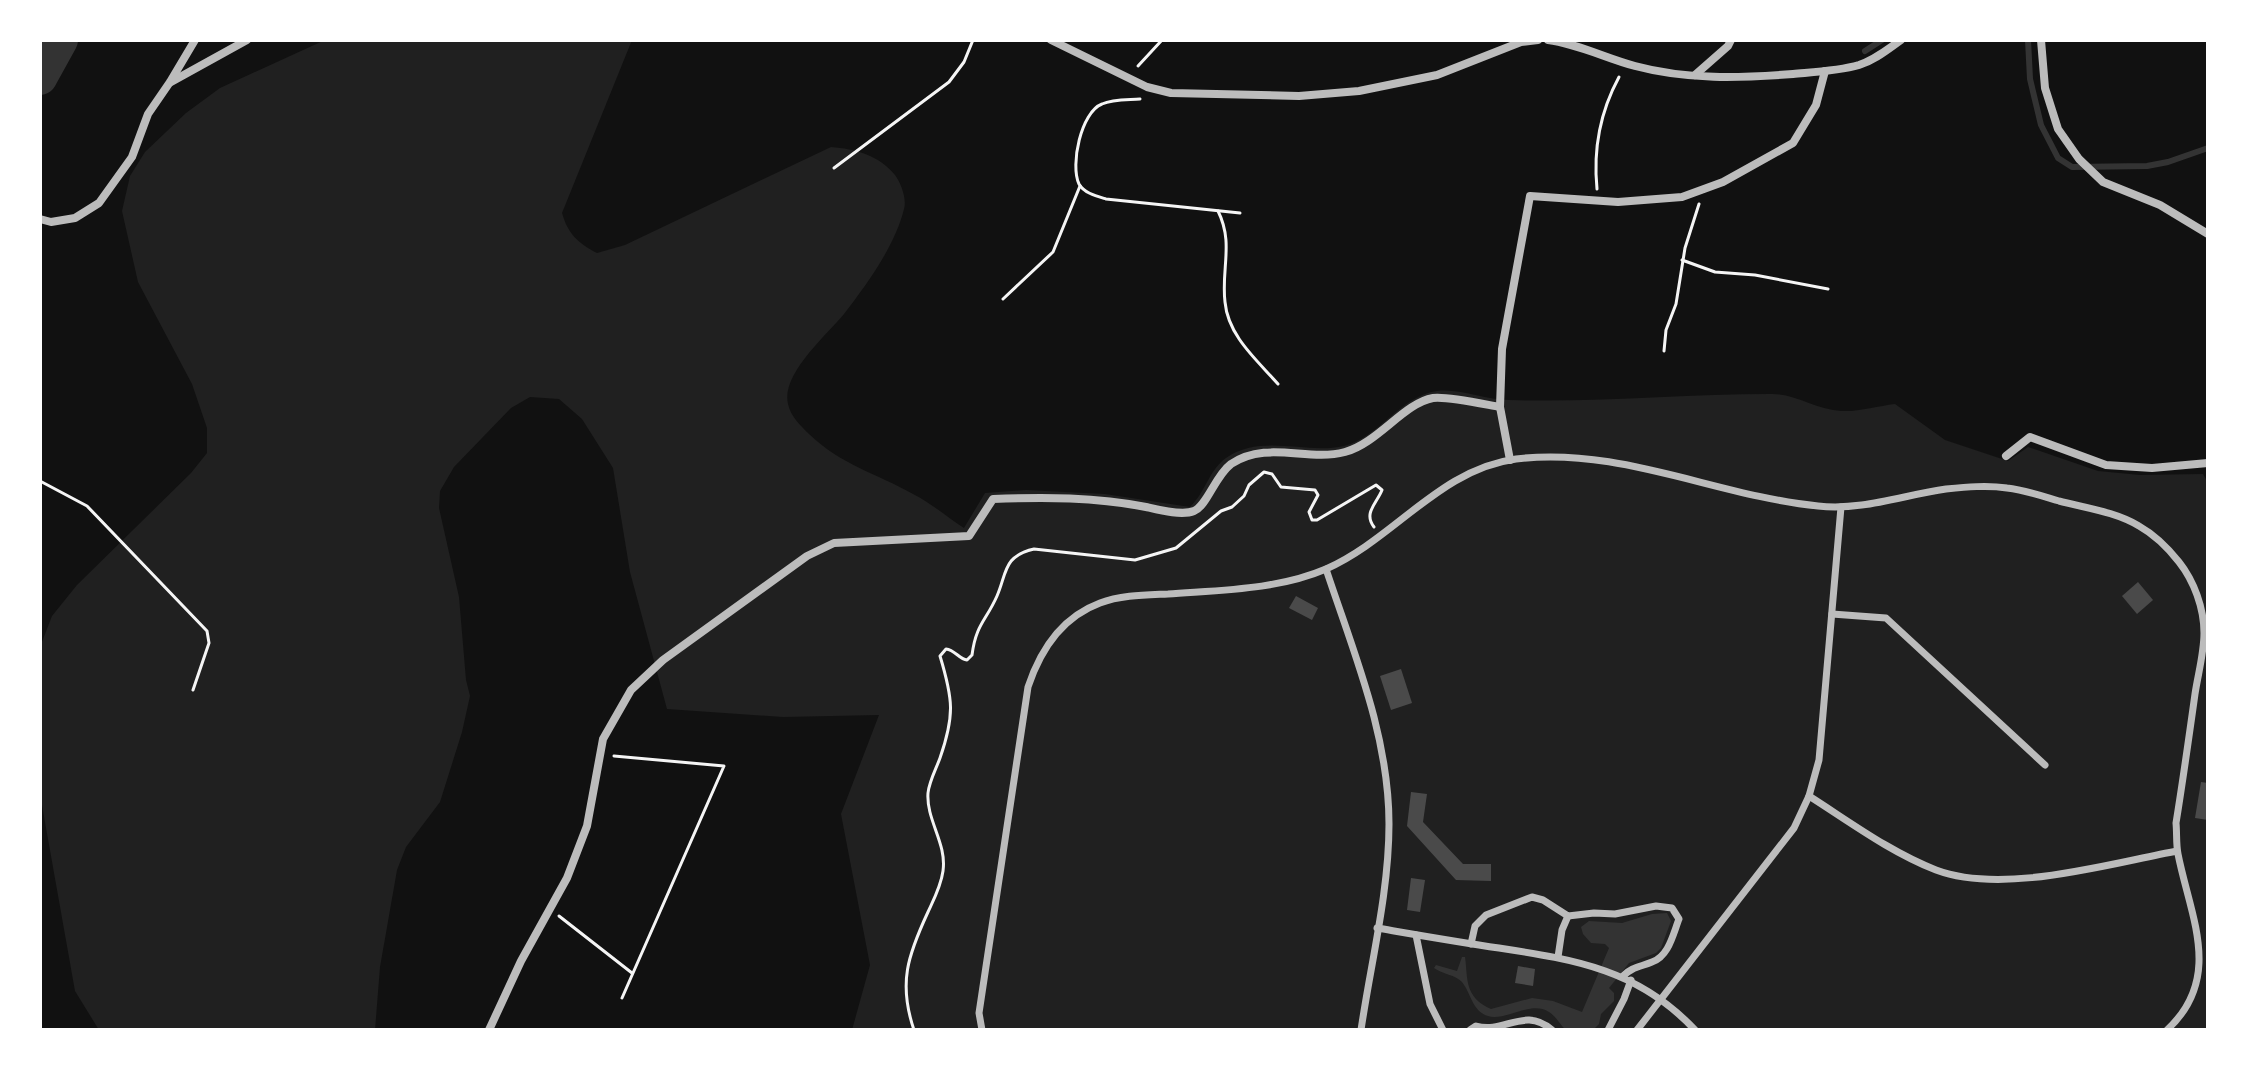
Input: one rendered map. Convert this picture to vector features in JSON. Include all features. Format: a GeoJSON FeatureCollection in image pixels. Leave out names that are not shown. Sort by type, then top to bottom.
{"type":"FeatureCollection","features":[{"type":"Feature","properties":{"kind":"street"},"geometry":{"type":"LineString","coordinates":[[40,219],[51,222],[75,218],[99,203],[132,157],[148,114],[195,40]]}},
{"type":"Feature","properties":{"kind":"street"},"geometry":{"type":"LineString","coordinates":[[170,82],[247,40]]}},
{"type":"Feature","properties":{"kind":"street"},"geometry":{"type":"LineString","coordinates":[[1051,40],[1132,80],[1171,93],[1299,96],[1359,91],[1437,75],[1521,42],[1538,40]]}},
{"type":"Feature","properties":{"kind":"street"},"geometry":{"type":"LineString","coordinates":[[1548,40],[1593,50],[1623,62],[1695,76],[1732,78],[1825,71],[1866,62],[1901,40]]}},
{"type":"Feature","properties":{"kind":"street"},"geometry":{"type":"LineString","coordinates":[[1695,76],[1731,40]]}},
{"type":"Feature","properties":{"kind":"street"},"geometry":{"type":"LineString","coordinates":[[2041,40],[2049,102],[2058,129],[2079,159],[2103,182],[2160,205],[2208,234]]}},
{"type":"Feature","properties":{"kind":"street"},"geometry":{"type":"LineString","coordinates":[[1510,460],[1500,407],[1502,349],[1530,196],[1618,202],[1692,194],[1723,182],[1793,143],[1816,105],[1825,71]]}},
{"type":"Feature","properties":{"kind":"street"},"geometry":{"type":"LineString","coordinates":[[489,1030],[521,961],[567,878],[587,826],[603,739],[631,690],[663,660],[807,556],[834,543],[969,536],[993,499],[1121,502],[1192,513],[1201,506],[1216,478],[1232,463],[1253,455],[1278,451],[1328,455],[1344,452],[1359,447],[1415,406],[1433,398],[1500,407]]}},
{"type":"Feature","properties":{"kind":"street"},"geometry":{"type":"LineString","coordinates":[[2006,456],[2030,437],[2106,465],[2152,468],[2208,463]]}},
{"type":"Feature","properties":{"kind":"street"},"geometry":{"type":"LineString","coordinates":[[982,1030],[979,1013],[1028,687],[1037,659],[1056,633],[1080,613],[1101,602],[1131,596],[1261,586],[1286,582],[1326,569],[1382,536],[1443,487],[1476,470],[1510,460],[1544,456],[1575,458],[1817,506],[1865,506],[1944,489],[1981,486],[2008,488],[2111,514],[2137,524],[2158,539],[2180,563],[2194,587],[2204,633],[2176,823],[2177,851],[2197,925],[2200,958],[2194,989],[2187,1005],[2167,1030]]}},
{"type":"Feature","properties":{"kind":"street"},"geometry":{"type":"LineString","coordinates":[[1637,1030],[1794,828],[1809,796],[1819,760],[1841,507]]}},
{"type":"Feature","properties":{"kind":"street"},"geometry":{"type":"LineString","coordinates":[[1326,569],[1373,712],[1384,765],[1389,822],[1387,861],[1361,1030]]}},
{"type":"Feature","properties":{"kind":"street"},"geometry":{"type":"LineString","coordinates":[[1832,614],[1886,618],[2045,765]]}},
{"type":"Feature","properties":{"kind":"street"},"geometry":{"type":"LineString","coordinates":[[1809,796],[1910,858],[1939,871],[1963,877],[1988,880],[2029,878],[2177,851]]}},
{"type":"Feature","properties":{"kind":"street"},"geometry":{"type":"LineString","coordinates":[[1471,944],[1478,921],[1532,897],[1543,900],[1568,916],[1615,914],[1656,906],[1672,908],[1679,919],[1666,952],[1656,961],[1630,969],[1608,1030]]}},
{"type":"Feature","properties":{"kind":"street"},"geometry":{"type":"LineString","coordinates":[[1558,957],[1562,930],[1568,916]]}},
{"type":"Feature","properties":{"kind":"street"},"geometry":{"type":"LineString","coordinates":[[1377,928],[1558,957],[1595,966],[1627,978],[1661,998],[1695,1030]]}},
{"type":"Feature","properties":{"kind":"street"},"geometry":{"type":"LineString","coordinates":[[1416,935],[1430,1004],[1443,1030]]}},
{"type":"Feature","properties":{"kind":"street"},"geometry":{"type":"LineString","coordinates":[[1470,1030],[1476,1026],[1488,1030],[1530,1019],[1540,1021],[1552,1030]]}},
{"type":"Feature","properties":{"kind":"path"},"geometry":{"type":"LineString","coordinates":[[834,168],[949,82],[964,62],[973,40]]}},
{"type":"Feature","properties":{"kind":"path"},"geometry":{"type":"LineString","coordinates":[[1132,80],[1140,63],[1162,40]]}},
{"type":"Feature","properties":{"kind":"path"},"geometry":{"type":"LineString","coordinates":[[1600,200],[1595,165],[1598,135],[1623,62]]}},
{"type":"Feature","properties":{"kind":"path"},"geometry":{"type":"LineString","coordinates":[[1003,299],[1053,252],[1080,186],[1076,168],[1078,149],[1089,114],[1102,104],[1146,98]]}},
{"type":"Feature","properties":{"kind":"path"},"geometry":{"type":"LineString","coordinates":[[1080,186],[1106,199],[1240,213]]}},
{"type":"Feature","properties":{"kind":"path"},"geometry":{"type":"LineString","coordinates":[[1664,351],[1666,330],[1676,304],[1682,260],[1699,204],[1692,194]]}},
{"type":"Feature","properties":{"kind":"path"},"geometry":{"type":"LineString","coordinates":[[1218,211],[1226,227],[1224,301],[1231,325],[1242,344],[1278,384]]}},
{"type":"Feature","properties":{"kind":"path"},"geometry":{"type":"LineString","coordinates":[[1682,260],[1715,272],[1755,275],[1828,289]]}},
{"type":"Feature","properties":{"kind":"path"},"geometry":{"type":"LineString","coordinates":[[914,1030],[907,1000],[907,960],[940,885],[943,870],[942,844],[928,791],[952,713],[951,691],[940,656],[946,649],[962,659],[967,660],[972,655],[978,626],[997,597],[1008,565],[1025,551],[1034,549],[1135,560],[1176,548],[1221,511],[1232,507],[1264,472],[1272,474],[1281,487],[1315,490],[1318,495],[1309,512],[1312,520],[1376,485],[1380,487],[1381,493],[1369,518],[1382,536]]}},
{"type":"Feature","properties":{"kind":"path"},"geometry":{"type":"LineString","coordinates":[[40,481],[87,506],[207,631],[209,643],[193,690]]}},
{"type":"Feature","properties":{"kind":"path"},"geometry":{"type":"LineString","coordinates":[[600,756],[724,766],[622,998]]}},
{"type":"Feature","properties":{"kind":"path"},"geometry":{"type":"LineString","coordinates":[[550,909],[632,974]]}},
{"type":"Feature","properties":{"kind":"shaded area"},"geometry":{"type":"Polygon","coordinates":[[[325,40],[632,40],[562,213],[575,237],[597,253],[625,245],[831,147],[858,151],[882,162],[895,175],[903,191],[905,205],[900,223],[887,251],[862,290],[798,368],[791,380],[788,404],[799,424],[821,445],[920,498],[964,528],[985,493],[1026,490],[1105,494],[1190,507],[1220,463],[1240,451],[1269,446],[1344,446],[1369,434],[1412,400],[1437,391],[1542,401],[1779,394],[1841,411],[1895,404],[1945,440],[2008,461],[2028,447],[2098,471],[2140,475],[2203,474],[2208,483],[2208,1030],[852,1030],[870,965],[841,814],[879,715],[783,717],[667,709],[630,572],[613,468],[582,419],[559,399],[530,397],[511,408],[454,467],[440,491],[439,508],[459,597],[470,696],[440,802],[406,847],[397,870],[380,967],[375,1030],[99,1030],[75,991],[40,794],[40,647],[52,616],[77,585],[191,473],[207,453],[207,428],[192,384],[138,282],[122,211],[130,176],[145,152],[186,113],[220,88],[325,40]]]}},
{"type":"Feature","properties":{"kind":"shaded area"},"geometry":{"type":"Polygon","coordinates":[[[1667,913],[1671,921],[1661,948],[1656,953],[1629,963],[1609,988],[1614,993],[1614,1001],[1601,1014],[1599,1024],[1593,1030],[1566,1030],[1542,1009],[1488,1016],[1475,1006],[1459,980],[1434,968],[1436,965],[1457,971],[1462,957],[1465,957],[1467,980],[1472,993],[1491,1009],[1532,998],[1553,1001],[1582,1012],[1609,948],[1605,944],[1591,943],[1581,927],[1589,921],[1622,923],[1667,913]]]}},
{"type":"Feature","properties":{"kind":"building"},"geometry":{"type":"Polygon","coordinates":[[[2138,582],[2153,600],[2137,614],[2122,596],[2138,582]]]}},
{"type":"Feature","properties":{"kind":"building"},"geometry":{"type":"Polygon","coordinates":[[[1296,596],[1318,608],[1312,620],[1289,608],[1296,596]]]}},
{"type":"Feature","properties":{"kind":"building"},"geometry":{"type":"Polygon","coordinates":[[[1401,669],[1412,703],[1391,710],[1380,676],[1401,669]]]}},
{"type":"Feature","properties":{"kind":"building"},"geometry":{"type":"Polygon","coordinates":[[[2201,782],[2208,783],[2208,820],[2195,818],[2201,782]]]}},
{"type":"Feature","properties":{"kind":"building"},"geometry":{"type":"Polygon","coordinates":[[[1411,792],[1427,794],[1423,822],[1463,864],[1491,864],[1491,881],[1456,880],[1407,826],[1411,792]]]}},
{"type":"Feature","properties":{"kind":"building"},"geometry":{"type":"Polygon","coordinates":[[[1411,878],[1425,880],[1420,912],[1407,910],[1411,878]]]}},
{"type":"Feature","properties":{"kind":"building"},"geometry":{"type":"Polygon","coordinates":[[[1518,966],[1535,969],[1533,986],[1515,983],[1518,966]]]}},
{"type":"Feature","properties":{"kind":"waterway"},"geometry":{"type":"LineString","coordinates":[[40,78],[61,40]]}},
{"type":"Feature","properties":{"kind":"waterway"},"geometry":{"type":"LineString","coordinates":[[1865,51],[1882,40]]}},
{"type":"Feature","properties":{"kind":"waterway"},"geometry":{"type":"LineString","coordinates":[[2028,40],[2030,79],[2041,125],[2058,158],[2072,167],[2147,166],[2208,148]]}}]}
